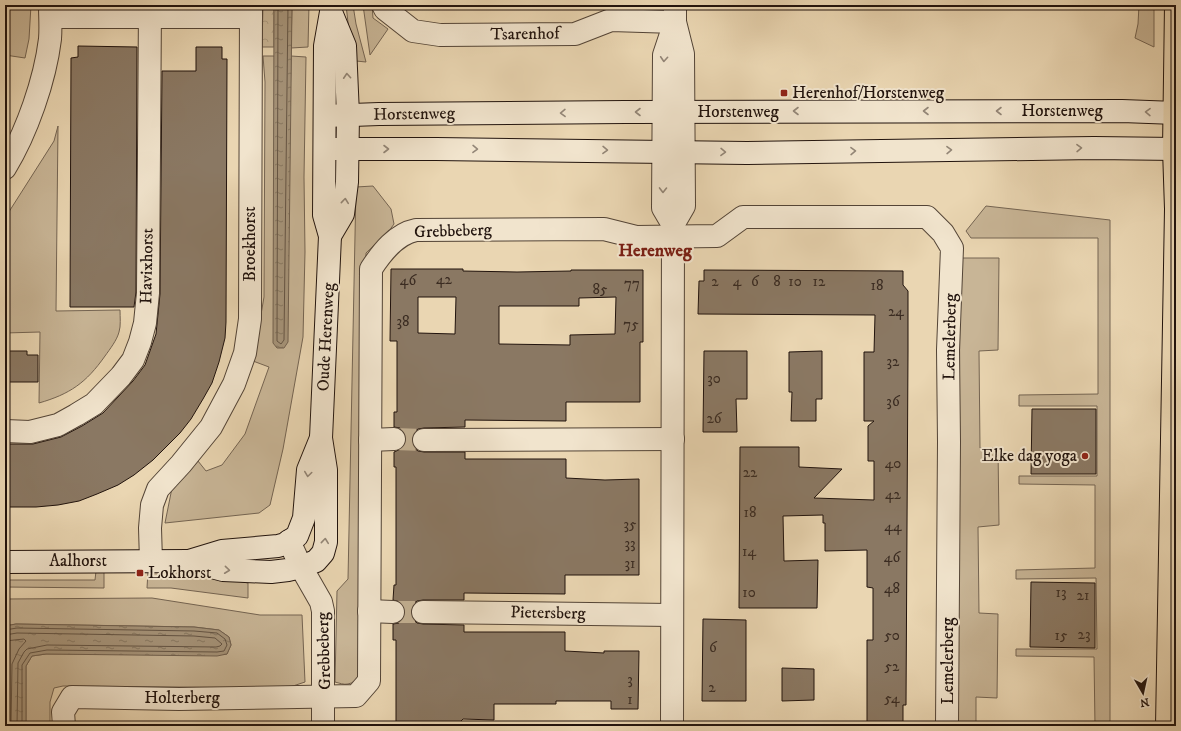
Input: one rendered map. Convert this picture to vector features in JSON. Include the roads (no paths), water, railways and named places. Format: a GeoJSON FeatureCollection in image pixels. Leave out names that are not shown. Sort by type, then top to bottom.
{"type":"FeatureCollection","features":[{"type":"Feature","properties":{"kind":"main road"},"geometry":{"type":"LineString","coordinates":[[1167,726],[1176,209],[1176,5]]}},
{"type":"Feature","properties":{"kind":"street","name":"Tsarenhof"},"geometry":{"type":"LineString","coordinates":[[384,5],[385,9],[413,31],[440,35],[575,34],[611,20],[675,14]]}},
{"type":"Feature","properties":{"kind":"street"},"geometry":{"type":"LineString","coordinates":[[331,8],[345,46],[348,115]]}},
{"type":"Feature","properties":{"kind":"street"},"geometry":{"type":"LineString","coordinates":[[325,116],[324,46],[331,8]]}},
{"type":"Feature","properties":{"kind":"street"},"geometry":{"type":"LineString","coordinates":[[5,168],[16,149],[30,115],[44,72],[50,38],[50,11],[251,11]]}},
{"type":"Feature","properties":{"kind":"street","name":"Havixhorst"},"geometry":{"type":"LineString","coordinates":[[5,431],[30,432],[58,425],[94,404],[121,376],[133,360],[140,342],[145,323],[148,292],[150,11]]}},
{"type":"Feature","properties":{"kind":"street","name":"Broekhorst"},"geometry":{"type":"LineString","coordinates":[[150,561],[152,505],[158,489],[181,464],[211,427],[234,384],[245,353],[250,319],[251,11]]}},
{"type":"Feature","properties":{"kind":"street"},"geometry":{"type":"LineString","coordinates":[[672,726],[673,231],[663,208],[673,151],[673,112],[683,54],[675,14]]}},
{"type":"Feature","properties":{"kind":"street","name":"Horstenweg"},"geometry":{"type":"LineString","coordinates":[[325,116],[673,112],[1122,111],[1175,113]]}},
{"type":"Feature","properties":{"kind":"street","name":"Oude Herenweg"},"geometry":{"type":"LineString","coordinates":[[330,236],[343,214],[347,182],[348,115]]}},
{"type":"Feature","properties":{"kind":"street","name":"Oude Herenweg"},"geometry":{"type":"LineString","coordinates":[[301,567],[316,561],[323,553],[326,542],[326,470],[321,438],[330,236],[324,215],[325,116]]}},
{"type":"Feature","properties":{"kind":"street","name":"Horstenweg"},"geometry":{"type":"LineString","coordinates":[[325,150],[436,149],[747,152],[1094,148],[1175,149]]}},
{"type":"Feature","properties":{"kind":"street","name":"Lemelerberg"},"geometry":{"type":"LineString","coordinates":[[673,231],[717,236],[743,216],[927,216],[952,248],[948,350],[949,442],[947,726]]}},
{"type":"Feature","properties":{"kind":"street","name":"Grebbeberg"},"geometry":{"type":"LineString","coordinates":[[289,541],[301,567],[321,602],[323,611],[323,697],[356,696],[369,681],[372,269],[382,252],[407,232],[416,230],[604,229],[636,236],[673,231]]}},
{"type":"Feature","properties":{"kind":"street","name":"Oude Herenweg"},"geometry":{"type":"LineString","coordinates":[[289,541],[297,536],[304,518],[308,470],[321,438]]}},
{"type":"Feature","properties":{"kind":"street"},"geometry":{"type":"LineString","coordinates":[[370,440],[394,439]]}},
{"type":"Feature","properties":{"kind":"street"},"geometry":{"type":"LineString","coordinates":[[424,440],[673,439]]}},
{"type":"Feature","properties":{"kind":"street","name":"Aalhorst"},"geometry":{"type":"LineString","coordinates":[[188,561],[222,551],[270,548],[286,544],[289,541]]}},
{"type":"Feature","properties":{"kind":"street","name":"Aalhorst"},"geometry":{"type":"LineString","coordinates":[[5,562],[188,561],[223,570],[271,572],[301,567]]}},
{"type":"Feature","properties":{"kind":"street"},"geometry":{"type":"LineString","coordinates":[[369,611],[393,612]]}},
{"type":"Feature","properties":{"kind":"street","name":"Pietersberg"},"geometry":{"type":"LineString","coordinates":[[424,612],[672,615]]}},
{"type":"Feature","properties":{"kind":"street","name":"Holterberg"},"geometry":{"type":"LineString","coordinates":[[64,726],[63,712],[72,697],[178,699],[323,697]]}},
{"type":"Feature","properties":{"kind":"street"},"geometry":{"type":"LineString","coordinates":[[323,697],[323,726]]}},
{"type":"Feature","properties":{"kind":"water"},"geometry":{"type":"Polygon","coordinates":[[[274,5],[292,5],[288,342],[284,348],[277,348],[273,343],[274,5]]]}},
{"type":"Feature","properties":{"kind":"water"},"geometry":{"type":"Polygon","coordinates":[[[16,624],[194,627],[219,630],[229,637],[231,645],[227,654],[217,656],[46,654],[32,656],[26,666],[26,726],[5,726],[5,626],[16,624]]]}},
{"type":"Feature","properties":{"kind":"tunnel"},"geometry":{"type":"LineString","coordinates":[[394,439],[424,440]]}},
{"type":"Feature","properties":{"kind":"tunnel"},"geometry":{"type":"LineString","coordinates":[[393,612],[423,612]]}},
{"type":"Feature","properties":{"kind":"place","name":"Herenhof/Horstenweg"},"geometry":{"type":"Point","coordinates":[784,93]}},
{"type":"Feature","properties":{"kind":"place","name":"Elke dag yoga"},"geometry":{"type":"Point","coordinates":[1085,456]}},
{"type":"Feature","properties":{"kind":"place","name":"Lokhorst"},"geometry":{"type":"Point","coordinates":[140,573]}},
{"type":"Feature","properties":{"kind":"district","name":"Herenweg"},"geometry":{"type":"Point","coordinates":[655,251]}}]}
